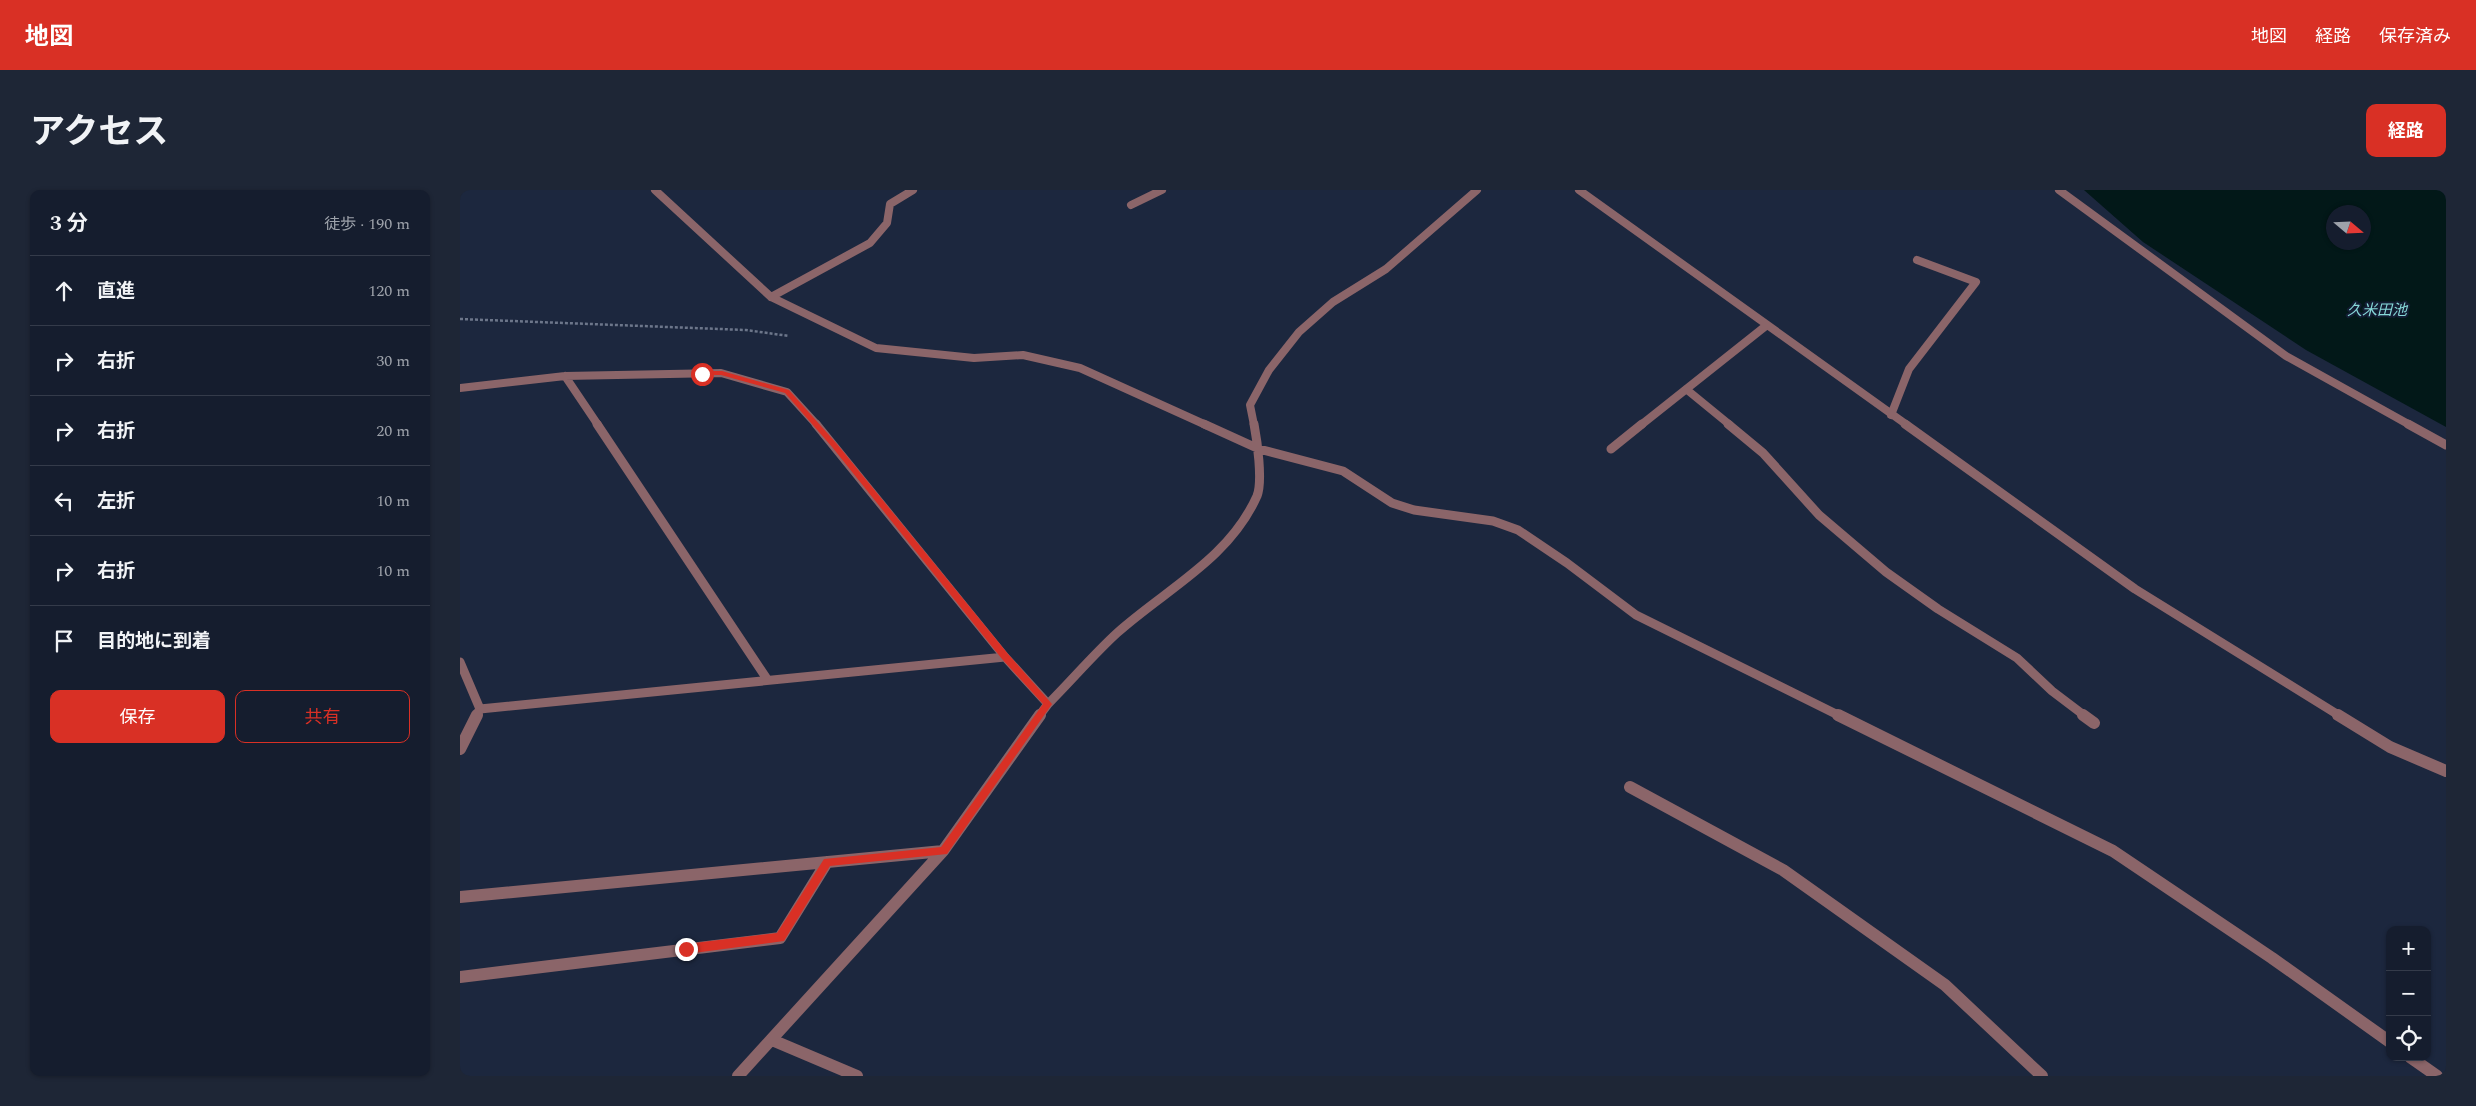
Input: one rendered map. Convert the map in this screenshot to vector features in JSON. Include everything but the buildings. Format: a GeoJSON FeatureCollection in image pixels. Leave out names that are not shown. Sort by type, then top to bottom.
{"type":"FeatureCollection","features":[{"type":"Feature","properties":{"kind":"street"},"geometry":{"type":"LineString","coordinates":[[655,190],[771,297],[876,348],[974,358],[1023,355],[1080,368],[1259,449],[1343,471],[1392,503],[1414,510],[1492,520],[1518,530],[1636,615],[2113,851],[2272,958],[2386,1039]]}},
{"type":"Feature","properties":{"kind":"street"},"geometry":{"type":"LineString","coordinates":[[771,297],[870,243],[887,223],[890,204],[913,190]]}},
{"type":"Feature","properties":{"kind":"street"},"geometry":{"type":"LineString","coordinates":[[1131,206],[1162,190]]}},
{"type":"Feature","properties":{"kind":"street"},"geometry":{"type":"LineString","coordinates":[[738,1076],[943,851],[1048,704],[1117,633],[1203,567],[1236,531],[1258,494],[1259,449],[1250,405],[1268,370],[1299,332],[1333,302],[1386,269],[1477,190]]}},
{"type":"Feature","properties":{"kind":"street"},"geometry":{"type":"LineString","coordinates":[[1579,190],[2135,589],[2390,746],[2446,771]]}},
{"type":"Feature","properties":{"kind":"street"},"geometry":{"type":"LineString","coordinates":[[2059,190],[2286,356],[2446,445]]}},
{"type":"Feature","properties":{"kind":"street"},"geometry":{"type":"LineString","coordinates":[[1892,415],[1908,369],[1976,282],[1917,260]]}},
{"type":"Feature","properties":{"kind":"street"},"geometry":{"type":"LineString","coordinates":[[1610,449],[1767,325]]}},
{"type":"Feature","properties":{"kind":"street"},"geometry":{"type":"LineString","coordinates":[[460,388],[565,376],[722,373],[787,392],[835,446],[1005,657],[1048,704]]}},
{"type":"Feature","properties":{"kind":"street"},"geometry":{"type":"LineString","coordinates":[[565,376],[767,679]]}},
{"type":"Feature","properties":{"kind":"street"},"geometry":{"type":"LineString","coordinates":[[1686,389],[1763,454],[1819,515],[1886,572],[1938,608],[2017,658],[2052,691],[2094,723]]}},
{"type":"Feature","properties":{"kind":"street"},"geometry":{"type":"LineString","coordinates":[[480,709],[767,679],[1005,657]]}},
{"type":"Feature","properties":{"kind":"street"},"geometry":{"type":"LineString","coordinates":[[460,662],[480,709],[460,749]]}},
{"type":"Feature","properties":{"kind":"street"},"geometry":{"type":"LineString","coordinates":[[1630,787],[1783,870],[1945,985],[2042,1076]]}},
{"type":"Feature","properties":{"kind":"street"},"geometry":{"type":"LineString","coordinates":[[460,897],[943,851]]}},
{"type":"Feature","properties":{"kind":"street"},"geometry":{"type":"LineString","coordinates":[[460,977],[780,938],[827,862]]}},
{"type":"Feature","properties":{"kind":"street"},"geometry":{"type":"LineString","coordinates":[[772,1040],[857,1076]]}},
{"type":"Feature","properties":{"kind":"street"},"geometry":{"type":"LineString","coordinates":[[2416,1061],[2437,1076]]}},
{"type":"Feature","properties":{"kind":"path"},"geometry":{"type":"LineString","coordinates":[[460,319],[746,330],[792,337]]}},
{"type":"Feature","properties":{"kind":"water","name":"久米田池"},"geometry":{"type":"Polygon","coordinates":[[[2084,190],[2446,190],[2446,427],[2306,350],[2143,242],[2084,190]]]}},
{"type":"Feature","properties":{"kind":"route"},"geometry":{"type":"LineString","coordinates":[[686,949],[780,938],[827,862],[943,851],[1048,704],[1005,657],[835,446],[787,392],[722,373],[702,374]]}}]}
